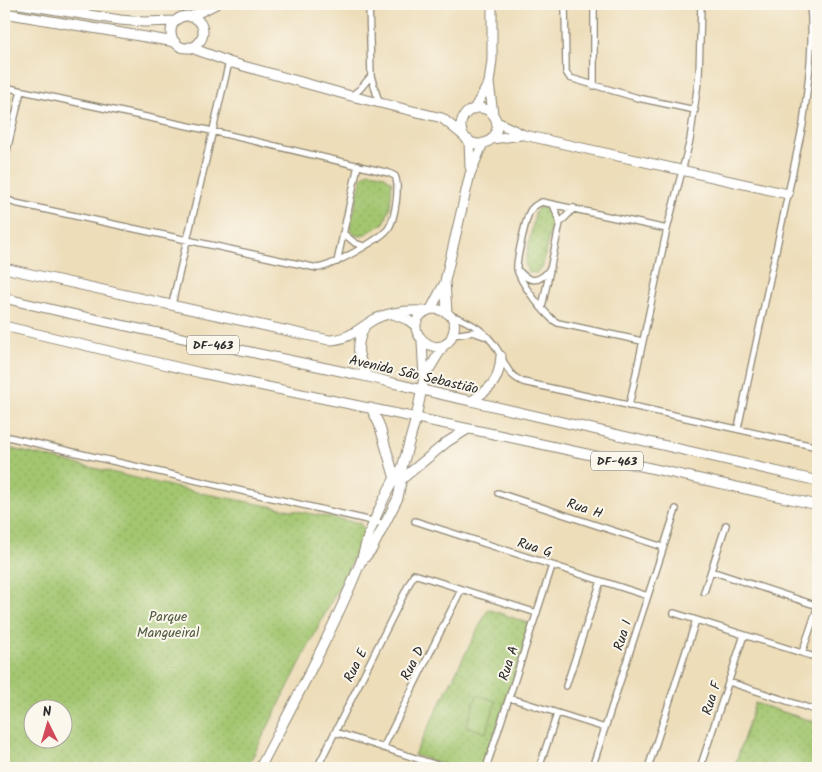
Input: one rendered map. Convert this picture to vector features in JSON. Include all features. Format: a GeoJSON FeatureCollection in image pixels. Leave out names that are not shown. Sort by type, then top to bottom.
{"type":"FeatureCollection","features":[{"type":"Feature","properties":{"kind":"street"},"geometry":{"type":"LineString","coordinates":[[20,4],[120,20],[175,21],[185,16],[190,17],[196,19],[202,30],[199,41],[189,48]]}},
{"type":"Feature","properties":{"kind":"street"},"geometry":{"type":"LineString","coordinates":[[190,17],[216,4]]}},
{"type":"Feature","properties":{"kind":"street"},"geometry":{"type":"LineString","coordinates":[[369,4],[371,76],[379,102]]}},
{"type":"Feature","properties":{"kind":"street"},"geometry":{"type":"LineString","coordinates":[[492,4],[492,60],[489,83],[497,130],[492,138]]}},
{"type":"Feature","properties":{"kind":"street"},"geometry":{"type":"LineString","coordinates":[[565,4],[567,75],[574,80],[594,86],[695,110]]}},
{"type":"Feature","properties":{"kind":"street"},"geometry":{"type":"LineString","coordinates":[[594,4],[594,86]]}},
{"type":"Feature","properties":{"kind":"street"},"geometry":{"type":"LineString","coordinates":[[629,406],[667,229],[690,140],[698,75],[700,4]]}},
{"type":"Feature","properties":{"kind":"street"},"geometry":{"type":"LineString","coordinates":[[811,6],[818,11]]}},
{"type":"Feature","properties":{"kind":"street"},"geometry":{"type":"LineString","coordinates":[[738,428],[803,124],[809,75],[811,6]]}},
{"type":"Feature","properties":{"kind":"street"},"geometry":{"type":"LineString","coordinates":[[4,13],[175,42],[184,47],[229,62],[351,96],[442,118],[475,143],[482,143],[492,138],[524,135],[788,194]]}},
{"type":"Feature","properties":{"kind":"street"},"geometry":{"type":"LineString","coordinates":[[175,21],[171,32],[175,42]]}},
{"type":"Feature","properties":{"kind":"street"},"geometry":{"type":"LineString","coordinates":[[811,23],[818,23]]}},
{"type":"Feature","properties":{"kind":"street"},"geometry":{"type":"LineString","coordinates":[[172,304],[229,62]]}},
{"type":"Feature","properties":{"kind":"street"},"geometry":{"type":"LineString","coordinates":[[351,96],[371,76]]}},
{"type":"Feature","properties":{"kind":"street"},"geometry":{"type":"LineString","coordinates":[[474,109],[489,83]]}},
{"type":"Feature","properties":{"kind":"street"},"geometry":{"type":"LineString","coordinates":[[4,87],[212,131],[389,172],[398,180],[393,216],[389,228],[337,262],[322,268],[312,268],[15,203],[8,200],[4,194]]}},
{"type":"Feature","properties":{"kind":"street"},"geometry":{"type":"LineString","coordinates":[[4,164],[21,91]]}},
{"type":"Feature","properties":{"kind":"street"},"geometry":{"type":"LineString","coordinates":[[470,174],[466,138],[462,130],[463,118],[466,113],[474,109],[483,109],[524,135]]}},
{"type":"Feature","properties":{"kind":"street"},"geometry":{"type":"LineString","coordinates":[[260,768],[307,677],[360,564],[374,521],[398,479],[402,468],[425,376],[422,342],[416,326],[419,317],[428,310],[445,282],[470,174],[482,143]]}},
{"type":"Feature","properties":{"kind":"street"},"geometry":{"type":"LineString","coordinates":[[337,262],[358,165]]}},
{"type":"Feature","properties":{"kind":"street"},"geometry":{"type":"LineString","coordinates":[[642,341],[558,323],[547,315],[526,286],[517,268],[530,211],[542,202],[667,229]]}},
{"type":"Feature","properties":{"kind":"street"},"geometry":{"type":"LineString","coordinates":[[553,204],[560,223]]}},
{"type":"Feature","properties":{"kind":"street"},"geometry":{"type":"LineString","coordinates":[[542,307],[560,223],[574,208]]}},
{"type":"Feature","properties":{"kind":"street"},"geometry":{"type":"LineString","coordinates":[[343,233],[355,243],[363,246]]}},
{"type":"Feature","properties":{"kind":"street"},"geometry":{"type":"LineString","coordinates":[[4,268],[329,340],[346,338],[377,318],[390,314],[414,310],[440,309],[480,330],[489,338],[510,373],[523,382],[818,447]]}},
{"type":"Feature","properties":{"kind":"street"},"geometry":{"type":"LineString","coordinates":[[517,268],[527,279],[533,280],[540,279],[550,268]]}},
{"type":"Feature","properties":{"kind":"street"},"geometry":{"type":"LineString","coordinates":[[425,376],[444,344],[453,335],[455,328],[454,321],[449,314],[445,282]]}},
{"type":"Feature","properties":{"kind":"street","name":"Avenida São Sebastião"},"geometry":{"type":"LineString","coordinates":[[4,298],[91,319],[368,377],[818,481]]}},
{"type":"Feature","properties":{"kind":"street"},"geometry":{"type":"LineString","coordinates":[[390,314],[408,320],[416,326]]}},
{"type":"Feature","properties":{"kind":"street","name":"DF-463"},"geometry":{"type":"LineString","coordinates":[[4,326],[201,372],[818,505]]}},
{"type":"Feature","properties":{"kind":"street"},"geometry":{"type":"LineString","coordinates":[[364,328],[359,338],[358,354],[368,377]]}},
{"type":"Feature","properties":{"kind":"street"},"geometry":{"type":"LineString","coordinates":[[453,335],[473,332],[489,338]]}},
{"type":"Feature","properties":{"kind":"street"},"geometry":{"type":"LineString","coordinates":[[422,342],[429,346],[437,347],[444,344]]}},
{"type":"Feature","properties":{"kind":"street"},"geometry":{"type":"LineString","coordinates":[[471,401],[486,392],[493,384],[500,370],[501,356]]}},
{"type":"Feature","properties":{"kind":"street"},"geometry":{"type":"LineString","coordinates":[[360,564],[372,549],[398,498],[398,479],[379,424],[371,408]]}},
{"type":"Feature","properties":{"kind":"street"},"geometry":{"type":"LineString","coordinates":[[398,479],[447,442],[468,429]]}},
{"type":"Feature","properties":{"kind":"street"},"geometry":{"type":"LineString","coordinates":[[4,436],[385,524]]}},
{"type":"Feature","properties":{"kind":"street","name":"Rua H"},"geometry":{"type":"LineString","coordinates":[[498,493],[663,547]]}},
{"type":"Feature","properties":{"kind":"street","name":"Rua I"},"geometry":{"type":"LineString","coordinates":[[592,768],[676,509]]}},
{"type":"Feature","properties":{"kind":"street","name":"Rua G"},"geometry":{"type":"LineString","coordinates":[[415,521],[648,596]]}},
{"type":"Feature","properties":{"kind":"street"},"geometry":{"type":"LineString","coordinates":[[704,592],[726,525]]}},
{"type":"Feature","properties":{"kind":"street","name":"Rua A"},"geometry":{"type":"LineString","coordinates":[[486,768],[552,566]]}},
{"type":"Feature","properties":{"kind":"street"},"geometry":{"type":"LineString","coordinates":[[711,571],[818,606],[802,653]]}},
{"type":"Feature","properties":{"kind":"street","name":"Rua E"},"geometry":{"type":"LineString","coordinates":[[317,768],[414,574],[461,590]]}},
{"type":"Feature","properties":{"kind":"street"},"geometry":{"type":"LineString","coordinates":[[566,686],[601,581]]}},
{"type":"Feature","properties":{"kind":"street"},"geometry":{"type":"LineString","coordinates":[[461,590],[537,613]]}},
{"type":"Feature","properties":{"kind":"street","name":"Rua D"},"geometry":{"type":"LineString","coordinates":[[383,748],[461,590]]}},
{"type":"Feature","properties":{"kind":"street"},"geometry":{"type":"LineString","coordinates":[[674,613],[818,658]]}},
{"type":"Feature","properties":{"kind":"street"},"geometry":{"type":"LineString","coordinates":[[648,768],[696,620]]}},
{"type":"Feature","properties":{"kind":"street","name":"Rua F"},"geometry":{"type":"LineString","coordinates":[[700,768],[744,636]]}},
{"type":"Feature","properties":{"kind":"street"},"geometry":{"type":"LineString","coordinates":[[729,682],[818,711]]}},
{"type":"Feature","properties":{"kind":"street"},"geometry":{"type":"LineString","coordinates":[[510,698],[605,728]]}},
{"type":"Feature","properties":{"kind":"street"},"geometry":{"type":"LineString","coordinates":[[539,768],[557,714]]}},
{"type":"Feature","properties":{"kind":"street"},"geometry":{"type":"LineString","coordinates":[[335,732],[446,768]]}},
{"type":"Feature","properties":{"kind":"green space"},"geometry":{"type":"Polygon","coordinates":[[[4,91],[11,96],[4,137],[4,91]]]}},
{"type":"Feature","properties":{"kind":"green space"},"geometry":{"type":"Polygon","coordinates":[[[369,172],[382,175],[392,182],[390,208],[384,223],[362,236],[355,235],[350,228],[362,177],[369,172]]]}},
{"type":"Feature","properties":{"kind":"green space"},"geometry":{"type":"Polygon","coordinates":[[[538,208],[550,209],[553,215],[542,269],[536,273],[529,272],[525,264],[535,213],[538,208]]]}},
{"type":"Feature","properties":{"kind":"green space","name":"Parque Mangueiral"},"geometry":{"type":"Polygon","coordinates":[[[4,447],[196,492],[360,523],[366,533],[247,768],[4,768],[4,447]]]}},
{"type":"Feature","properties":{"kind":"green space"},"geometry":{"type":"Polygon","coordinates":[[[488,609],[531,624],[484,768],[454,768],[414,755],[488,609]]]}},
{"type":"Feature","properties":{"kind":"green space"},"geometry":{"type":"Polygon","coordinates":[[[477,695],[496,701],[486,733],[466,726],[477,695]]]}},
{"type":"Feature","properties":{"kind":"green space"},"geometry":{"type":"Polygon","coordinates":[[[755,703],[818,723],[818,758],[815,768],[734,768],[755,703]]]}}]}
